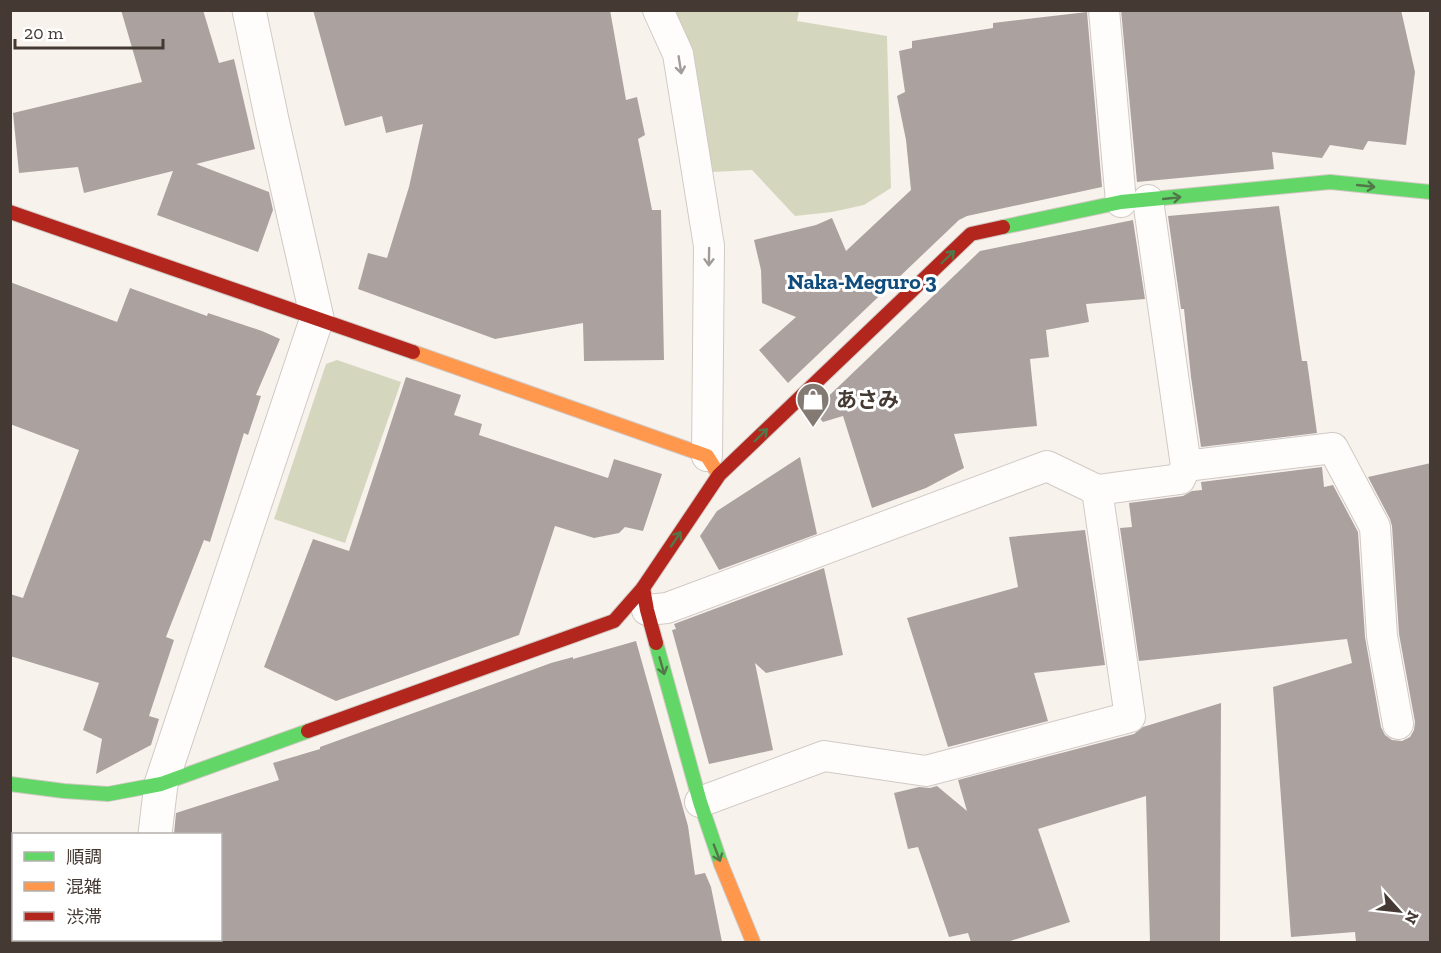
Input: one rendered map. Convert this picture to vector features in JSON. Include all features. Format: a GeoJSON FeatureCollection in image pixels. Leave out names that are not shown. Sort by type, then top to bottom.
{"type":"FeatureCollection","features":[{"type":"Feature","properties":{"kind":"street"},"geometry":{"type":"LineString","coordinates":[[155,833],[161,784],[317,318],[249,10]]}},
{"type":"Feature","properties":{"kind":"street"},"geometry":{"type":"LineString","coordinates":[[10,784],[108,794],[161,784],[614,621],[645,599],[713,466],[971,234],[1135,201],[1330,182],[1431,192]]}},
{"type":"Feature","properties":{"kind":"street"},"geometry":{"type":"LineString","coordinates":[[10,212],[317,318],[713,466]]}},
{"type":"Feature","properties":{"kind":"street"},"geometry":{"type":"LineString","coordinates":[[645,599],[700,802],[715,849],[753,942]]}},
{"type":"Feature","properties":{"kind":"lane"},"geometry":{"type":"LineString","coordinates":[[658,10],[678,54],[709,246],[713,466]]}},
{"type":"Feature","properties":{"kind":"lane"},"geometry":{"type":"LineString","coordinates":[[645,599],[667,608],[1047,466],[1097,490],[1179,480],[1186,466],[1135,201],[1104,10]]}},
{"type":"Feature","properties":{"kind":"lane"},"geometry":{"type":"LineString","coordinates":[[1186,466],[1333,448],[1375,527],[1382,636],[1398,724]]}},
{"type":"Feature","properties":{"kind":"lane"},"geometry":{"type":"LineString","coordinates":[[700,802],[824,756],[926,771],[1130,717],[1097,490]]}},
{"type":"Feature","properties":{"kind":"green space"},"geometry":{"type":"Polygon","coordinates":[[[670,11],[799,11],[797,21],[887,36],[891,188],[864,205],[832,212],[795,216],[752,170],[712,172],[670,11]]]}},
{"type":"Feature","properties":{"kind":"green space"},"geometry":{"type":"Polygon","coordinates":[[[337,360],[401,382],[345,543],[274,519],[326,364],[337,360]]]}},
{"type":"Feature","properties":{"kind":"building"},"geometry":{"type":"Polygon","coordinates":[[[121,10],[203,10],[219,63],[234,59],[255,149],[196,164],[269,192],[273,210],[258,252],[157,215],[173,171],[84,193],[78,167],[19,173],[13,113],[142,82],[121,10]]]}},
{"type":"Feature","properties":{"kind":"building"},"geometry":{"type":"Polygon","coordinates":[[[313,10],[610,10],[626,100],[637,97],[645,135],[638,139],[652,210],[661,210],[664,360],[584,361],[583,323],[495,339],[358,289],[368,253],[387,258],[409,187],[423,124],[386,133],[382,116],[345,126],[313,10]]]}},
{"type":"Feature","properties":{"kind":"building"},"geometry":{"type":"Polygon","coordinates":[[[1121,10],[1401,10],[1415,72],[1406,145],[1368,141],[1363,150],[1330,145],[1322,158],[1272,152],[1274,169],[1137,182],[1121,10]]]}},
{"type":"Feature","properties":{"kind":"building"},"geometry":{"type":"Polygon","coordinates":[[[1087,12],[1102,187],[967,216],[959,220],[788,383],[759,350],[796,317],[762,303],[761,270],[754,240],[816,225],[832,218],[846,251],[911,190],[906,140],[897,96],[905,92],[899,51],[912,48],[912,41],[993,28],[993,23],[1087,12]]]}},
{"type":"Feature","properties":{"kind":"building"},"geometry":{"type":"Polygon","coordinates":[[[1279,206],[1302,361],[1307,361],[1317,433],[1201,447],[1184,309],[1181,309],[1168,216],[1279,206]]]}},
{"type":"Feature","properties":{"kind":"building"},"geometry":{"type":"Polygon","coordinates":[[[1133,220],[1145,299],[1086,304],[1089,322],[1046,330],[1049,357],[1030,359],[1037,426],[954,434],[964,468],[926,488],[872,508],[843,416],[823,422],[813,411],[980,251],[1133,220]]]}},
{"type":"Feature","properties":{"kind":"building"},"geometry":{"type":"Polygon","coordinates":[[[10,282],[117,322],[130,288],[280,339],[256,395],[261,396],[248,435],[244,433],[210,542],[204,540],[166,637],[174,640],[149,716],[159,719],[151,745],[96,774],[102,739],[83,730],[99,683],[10,656],[10,594],[23,598],[79,450],[10,424],[10,282]]]}},
{"type":"Feature","properties":{"kind":"building"},"geometry":{"type":"Polygon","coordinates":[[[406,377],[461,395],[454,415],[482,424],[479,435],[608,478],[614,459],[662,474],[643,531],[625,527],[619,533],[594,538],[555,526],[519,635],[336,701],[264,667],[313,539],[349,551],[406,377]]]}},
{"type":"Feature","properties":{"kind":"building"},"geometry":{"type":"Polygon","coordinates":[[[800,457],[817,534],[719,570],[700,536],[717,511],[800,457]]]}},
{"type":"Feature","properties":{"kind":"building"},"geometry":{"type":"Polygon","coordinates":[[[1431,463],[1431,942],[1356,942],[1355,932],[1291,937],[1273,687],[1352,663],[1347,639],[1139,661],[1120,528],[1132,527],[1129,503],[1183,496],[1192,491],[1202,490],[1201,482],[1322,467],[1324,487],[1333,485],[1358,532],[1365,637],[1381,727],[1385,735],[1392,740],[1402,741],[1410,737],[1415,722],[1399,634],[1392,526],[1368,477],[1431,463]]]}},
{"type":"Feature","properties":{"kind":"building"},"geometry":{"type":"Polygon","coordinates":[[[1085,530],[1105,665],[1034,673],[1048,721],[948,747],[907,618],[1018,587],[1009,537],[1085,530]]]}},
{"type":"Feature","properties":{"kind":"building"},"geometry":{"type":"Polygon","coordinates":[[[824,568],[843,655],[766,673],[755,663],[773,750],[709,764],[672,630],[676,629],[674,624],[824,568]]]}},
{"type":"Feature","properties":{"kind":"building"},"geometry":{"type":"Polygon","coordinates":[[[636,641],[688,826],[695,875],[705,873],[711,887],[722,942],[220,942],[222,941],[222,833],[174,833],[176,813],[279,780],[273,763],[320,749],[320,747],[551,663],[573,657],[573,659],[636,641]]]}},
{"type":"Feature","properties":{"kind":"building"},"geometry":{"type":"Polygon","coordinates":[[[1221,703],[1220,942],[1150,942],[1146,796],[1038,829],[1070,922],[1007,942],[971,942],[968,933],[949,937],[918,847],[908,849],[894,793],[919,787],[937,786],[967,811],[958,780],[1134,734],[1143,727],[1221,703]]]}},
{"type":"Feature","properties":{"kind":"traffic: fast"},"geometry":{"type":"LineString","coordinates":[[1003,227],[1121,202],[1330,182],[1430,192]]}},
{"type":"Feature","properties":{"kind":"traffic: fast"},"geometry":{"type":"LineString","coordinates":[[656,643],[700,802],[721,864]]}},
{"type":"Feature","properties":{"kind":"traffic: fast"},"geometry":{"type":"LineString","coordinates":[[10,784],[108,794],[161,784],[308,731]]}},
{"type":"Feature","properties":{"kind":"traffic: slow"},"geometry":{"type":"LineString","coordinates":[[413,352],[707,456],[719,475]]}},
{"type":"Feature","properties":{"kind":"traffic: slow"},"geometry":{"type":"LineString","coordinates":[[721,864],[753,942]]}},
{"type":"Feature","properties":{"kind":"traffic: jam"},"geometry":{"type":"LineString","coordinates":[[10,212],[413,352]]}},
{"type":"Feature","properties":{"kind":"traffic: jam"},"geometry":{"type":"LineString","coordinates":[[643,588],[719,475],[971,234],[1003,227]]}},
{"type":"Feature","properties":{"kind":"traffic: jam"},"geometry":{"type":"LineString","coordinates":[[308,731],[614,621],[643,588],[656,643]]}},
{"type":"Feature","properties":{"kind":"place","name":"あさみ"},"geometry":{"type":"Point","coordinates":[813,428]}},
{"type":"Feature","properties":{"kind":"district","name":"Naka-Meguro 3"},"geometry":{"type":"Point","coordinates":[862,281]}}]}
